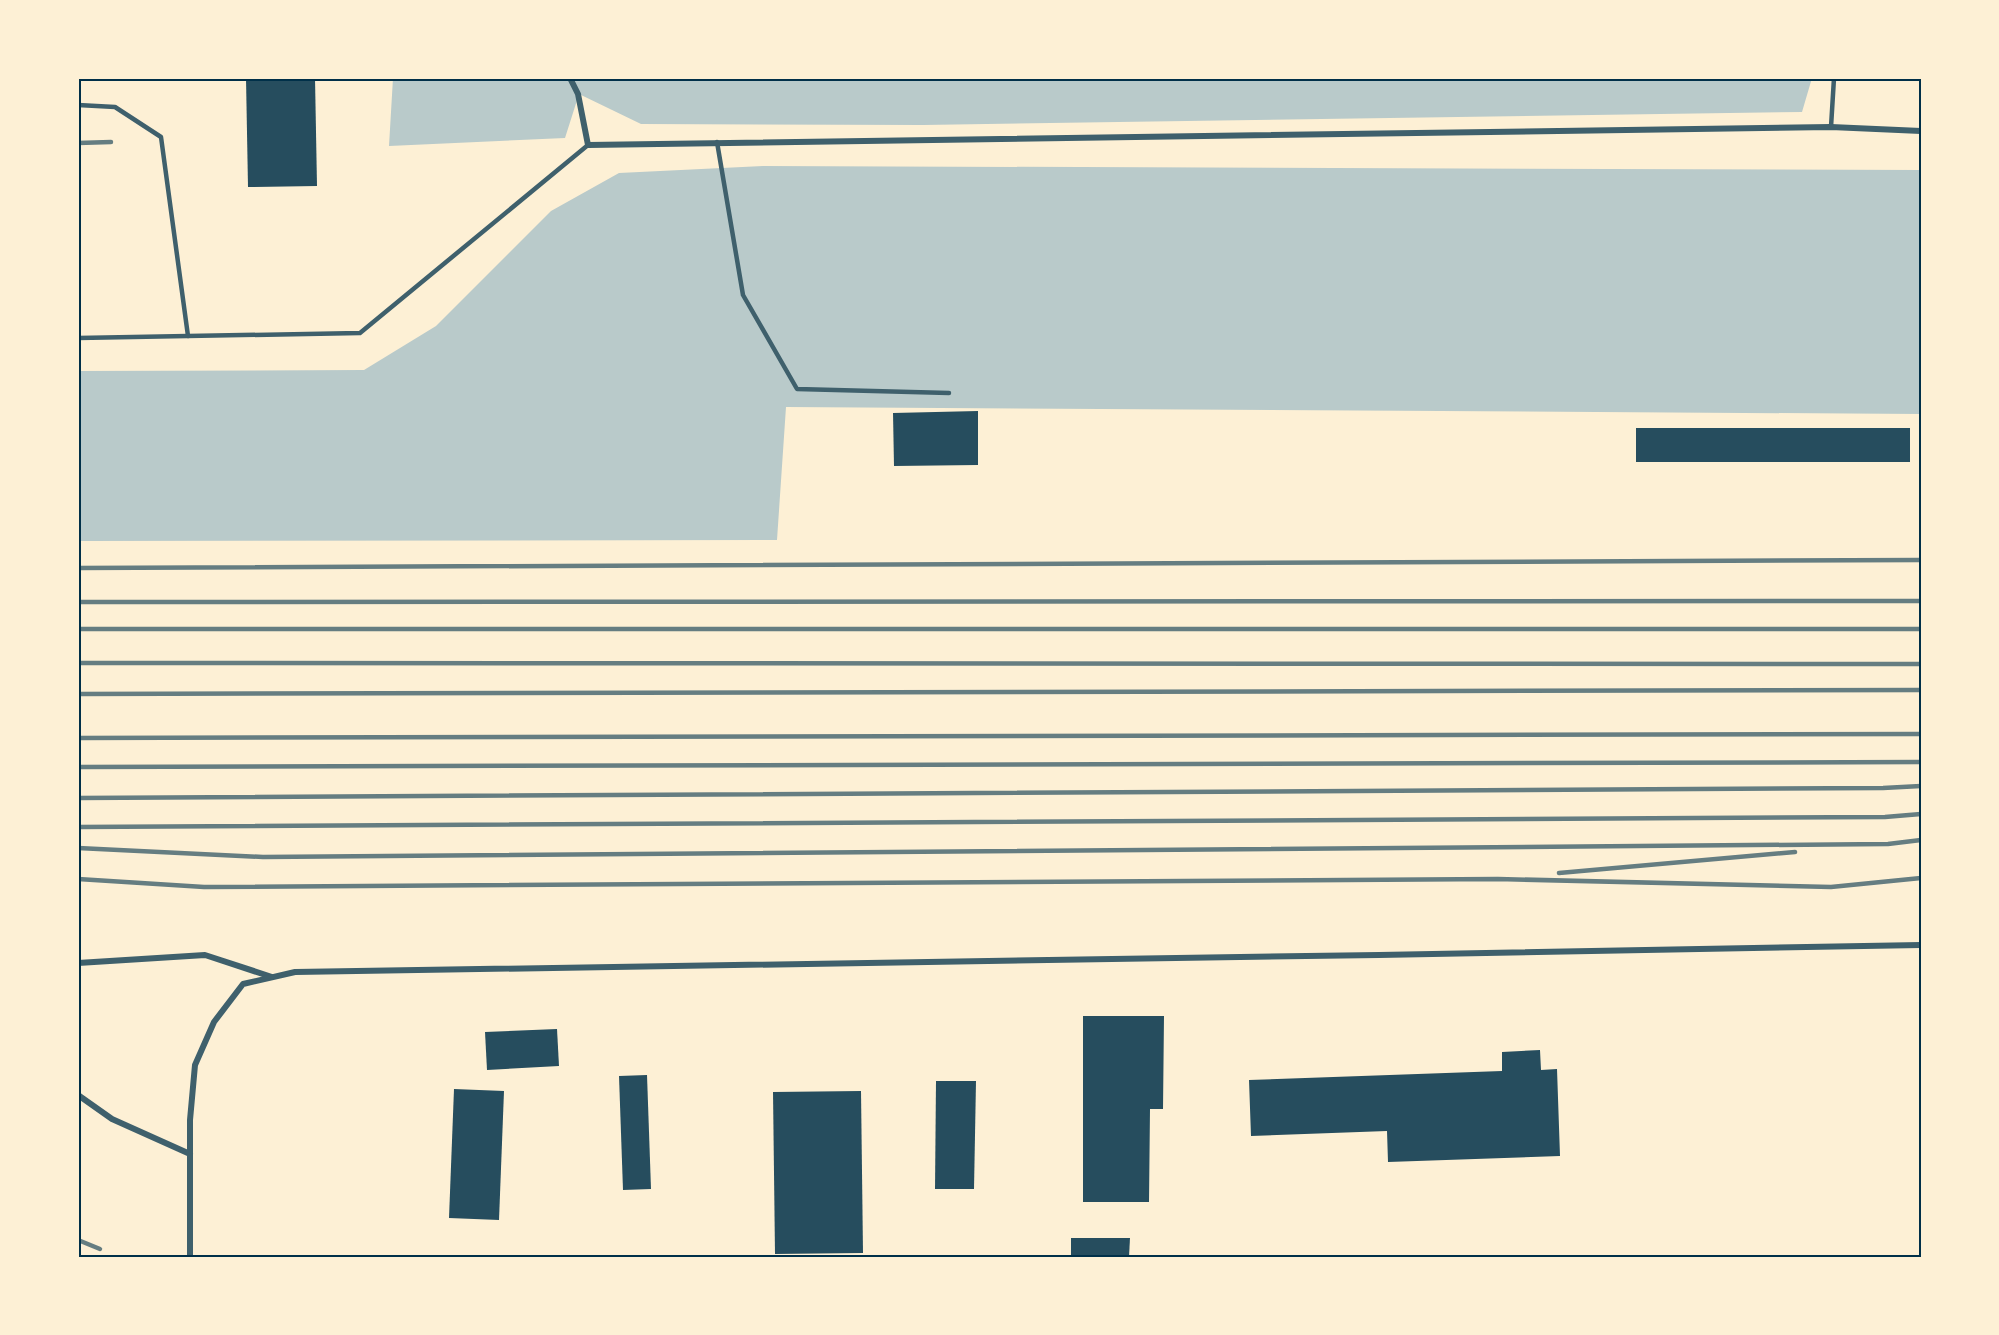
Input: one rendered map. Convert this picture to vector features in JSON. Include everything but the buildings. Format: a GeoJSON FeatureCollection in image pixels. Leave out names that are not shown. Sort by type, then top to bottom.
{"type":"FeatureCollection","features":[{"type":"Feature","properties":{"kind":"street"},"geometry":{"type":"LineString","coordinates":[[570,78],[578,94],[588,145],[1831,127],[1921,131]]}},
{"type":"Feature","properties":{"kind":"street"},"geometry":{"type":"LineString","coordinates":[[190,1257],[190,1120],[195,1065],[214,1022],[243,984],[295,972],[642,969],[1921,945]]}},
{"type":"Feature","properties":{"kind":"street"},"geometry":{"type":"LineString","coordinates":[[78,963],[205,955],[273,977]]}},
{"type":"Feature","properties":{"kind":"street"},"geometry":{"type":"LineString","coordinates":[[78,1095],[112,1119],[190,1155]]}},
{"type":"Feature","properties":{"kind":"lane"},"geometry":{"type":"LineString","coordinates":[[1831,127],[1834,78]]}},
{"type":"Feature","properties":{"kind":"lane"},"geometry":{"type":"LineString","coordinates":[[78,105],[115,107],[161,137],[188,336]]}},
{"type":"Feature","properties":{"kind":"lane"},"geometry":{"type":"LineString","coordinates":[[717,142],[743,295],[797,389],[949,393]]}},
{"type":"Feature","properties":{"kind":"lane"},"geometry":{"type":"LineString","coordinates":[[78,338],[360,333],[588,145]]}},
{"type":"Feature","properties":{"kind":"shaded area"},"geometry":{"type":"Polygon","coordinates":[[[393,78],[1812,78],[1802,112],[923,125],[641,124],[579,94],[565,138],[389,146],[393,78]]]}},
{"type":"Feature","properties":{"kind":"shaded area"},"geometry":{"type":"Polygon","coordinates":[[[763,166],[1921,170],[1921,414],[786,407],[777,540],[78,541],[78,371],[364,370],[436,326],[551,211],[619,173],[763,166]]]}},
{"type":"Feature","properties":{"kind":"railway"},"geometry":{"type":"LineString","coordinates":[[78,143],[111,142]]}},
{"type":"Feature","properties":{"kind":"railway"},"geometry":{"type":"LineString","coordinates":[[78,568],[1921,560]]}},
{"type":"Feature","properties":{"kind":"railway"},"geometry":{"type":"LineString","coordinates":[[78,602],[1921,601]]}},
{"type":"Feature","properties":{"kind":"railway"},"geometry":{"type":"LineString","coordinates":[[78,629],[1921,629]]}},
{"type":"Feature","properties":{"kind":"railway"},"geometry":{"type":"LineString","coordinates":[[78,663],[1921,664]]}},
{"type":"Feature","properties":{"kind":"railway"},"geometry":{"type":"LineString","coordinates":[[78,694],[1921,690]]}},
{"type":"Feature","properties":{"kind":"railway"},"geometry":{"type":"LineString","coordinates":[[78,738],[1921,734]]}},
{"type":"Feature","properties":{"kind":"railway"},"geometry":{"type":"LineString","coordinates":[[78,767],[1921,762]]}},
{"type":"Feature","properties":{"kind":"railway"},"geometry":{"type":"LineString","coordinates":[[78,798],[1921,786]]}},
{"type":"Feature","properties":{"kind":"railway"},"geometry":{"type":"LineString","coordinates":[[78,827],[1885,817],[1921,814]]}},
{"type":"Feature","properties":{"kind":"railway"},"geometry":{"type":"LineString","coordinates":[[78,848],[263,857],[1888,844],[1921,840]]}},
{"type":"Feature","properties":{"kind":"railway"},"geometry":{"type":"LineString","coordinates":[[1559,873],[1795,852]]}},
{"type":"Feature","properties":{"kind":"railway"},"geometry":{"type":"LineString","coordinates":[[78,879],[204,887],[1498,879],[1831,887],[1921,878]]}},
{"type":"Feature","properties":{"kind":"railway"},"geometry":{"type":"LineString","coordinates":[[78,1240],[100,1249]]}}]}
